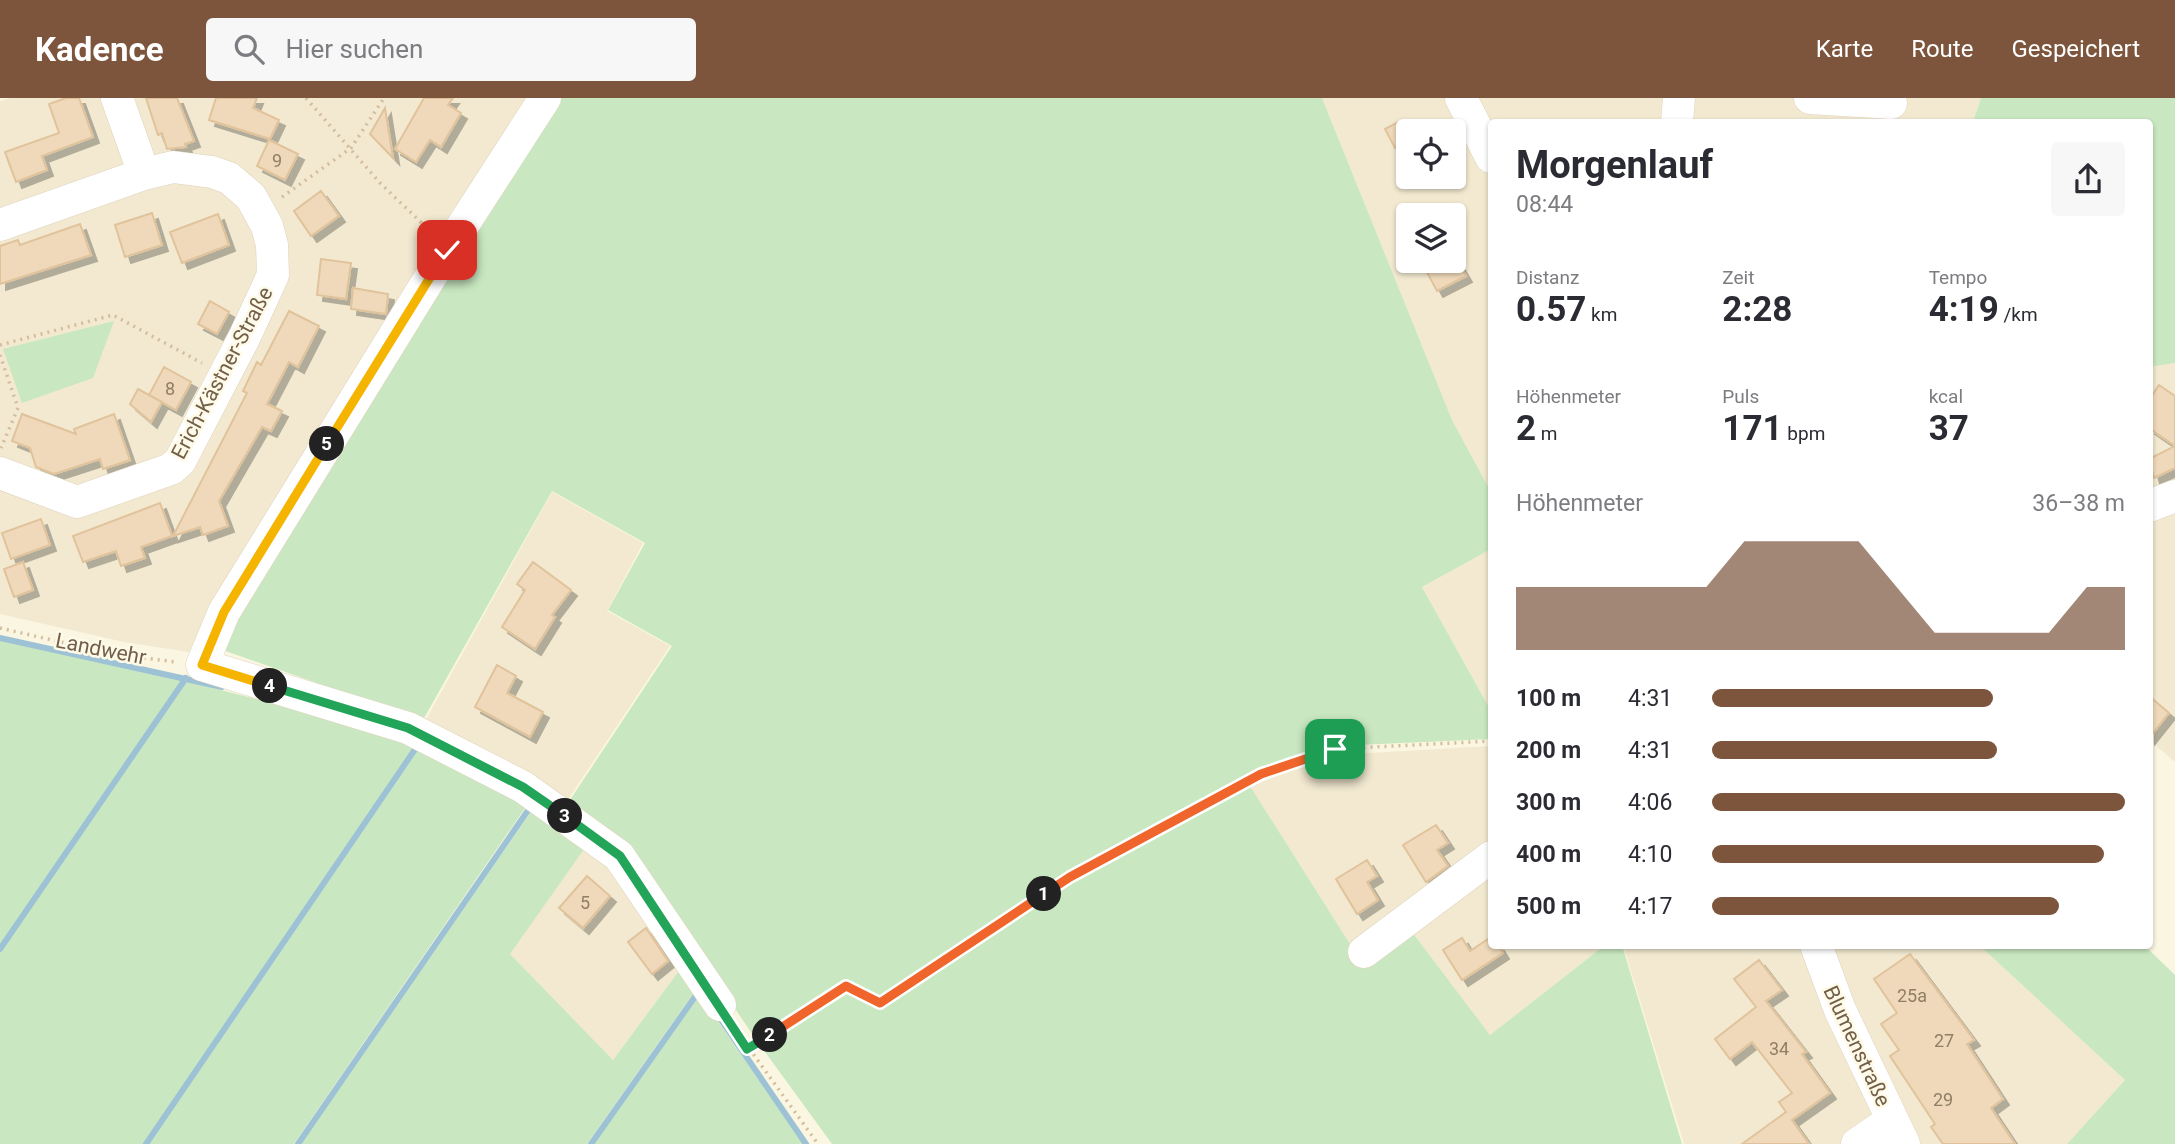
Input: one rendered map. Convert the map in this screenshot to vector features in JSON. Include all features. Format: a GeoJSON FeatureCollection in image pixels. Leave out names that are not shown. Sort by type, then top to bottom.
{"type":"FeatureCollection","features":[{"type":"Feature","properties":{"kind":"street"},"geometry":{"type":"LineString","coordinates":[[117,98],[144,174]]}},
{"type":"Feature","properties":{"kind":"street"},"geometry":{"type":"LineString","coordinates":[[545,98],[447,250],[224,612],[202,665],[408,728],[523,787],[620,856],[720,1005]]}},
{"type":"Feature","properties":{"kind":"street"},"geometry":{"type":"LineString","coordinates":[[1461,98],[1488,151]]}},
{"type":"Feature","properties":{"kind":"street"},"geometry":{"type":"LineString","coordinates":[[1677,119],[1679,98]]}},
{"type":"Feature","properties":{"kind":"street"},"geometry":{"type":"LineString","coordinates":[[1810,98],[1891,103]]}},
{"type":"Feature","properties":{"kind":"street","name":"Erich-Kästner-Straße"},"geometry":{"type":"LineString","coordinates":[[0,225],[144,174],[173,167],[212,172],[240,186],[261,212],[272,245],[273,275],[180,461],[171,469],[77,502],[7,482]]}},
{"type":"Feature","properties":{"kind":"street"},"geometry":{"type":"LineString","coordinates":[[2153,504],[2175,496]]}},
{"type":"Feature","properties":{"kind":"street"},"geometry":{"type":"LineString","coordinates":[[1364,952],[1488,859]]}},
{"type":"Feature","properties":{"kind":"street","name":"Blumenstraße"},"geometry":{"type":"LineString","coordinates":[[1817,949],[1840,1010],[1898,1132]]}},
{"type":"Feature","properties":{"kind":"street"},"geometry":{"type":"LineString","coordinates":[[1857,1144],[1898,1132]]}},
{"type":"Feature","properties":{"kind":"path"},"geometry":{"type":"LineString","coordinates":[[306,98],[380,183],[447,250]]}},
{"type":"Feature","properties":{"kind":"path"},"geometry":{"type":"LineString","coordinates":[[261,212],[351,148],[384,98]]}},
{"type":"Feature","properties":{"kind":"path"},"geometry":{"type":"LineString","coordinates":[[0,345],[113,315],[224,376]]}},
{"type":"Feature","properties":{"kind":"path"},"geometry":{"type":"LineString","coordinates":[[0,355],[18,408],[0,452]]}},
{"type":"Feature","properties":{"kind":"path","name":"Landwehr"},"geometry":{"type":"LineString","coordinates":[[0,628],[113,654],[202,665]]}},
{"type":"Feature","properties":{"kind":"path"},"geometry":{"type":"LineString","coordinates":[[747,1049],[846,986],[880,1003],[1070,877],[1261,774],[1335,749],[1488,741]]}},
{"type":"Feature","properties":{"kind":"path"},"geometry":{"type":"LineString","coordinates":[[720,1005],[747,1049],[818,1144]]}},
{"type":"Feature","properties":{"kind":"shaded area"},"geometry":{"type":"Polygon","coordinates":[[[11,98],[538,98],[189,652],[124,642],[0,614],[0,101],[11,98]]]}},
{"type":"Feature","properties":{"kind":"shaded area"},"geometry":{"type":"Polygon","coordinates":[[[1322,98],[1450,98],[1461,119],[1396,119],[1396,189],[1466,189],[1466,130],[1488,173],[1488,486],[1452,420],[1322,98]]]}},
{"type":"Feature","properties":{"kind":"shaded area"},"geometry":{"type":"Polygon","coordinates":[[[1471,98],[1671,98],[1669,119],[1488,119],[1471,98]]]}},
{"type":"Feature","properties":{"kind":"shaded area"},"geometry":{"type":"Polygon","coordinates":[[[1690,98],[1981,98],[1974,119],[1688,119],[1690,98]]]}},
{"type":"Feature","properties":{"kind":"shaded area"},"geometry":{"type":"Polygon","coordinates":[[[2175,363],[2175,487],[2153,493],[2153,366],[2175,363]]]}},
{"type":"Feature","properties":{"kind":"shaded area"},"geometry":{"type":"Polygon","coordinates":[[[552,492],[643,543],[607,611],[670,646],[567,801],[425,721],[552,492]]]}},
{"type":"Feature","properties":{"kind":"shaded area"},"geometry":{"type":"Polygon","coordinates":[[[2175,510],[2175,762],[2153,743],[2153,518],[2175,510]]]}},
{"type":"Feature","properties":{"kind":"shaded area"},"geometry":{"type":"Polygon","coordinates":[[[1488,551],[1488,706],[1422,587],[1488,551]]]}},
{"type":"Feature","properties":{"kind":"shaded area"},"geometry":{"type":"Polygon","coordinates":[[[1488,746],[1488,852],[1355,952],[1250,786],[1334,755],[1488,746]]]}},
{"type":"Feature","properties":{"kind":"shaded area"},"geometry":{"type":"Polygon","coordinates":[[[587,845],[614,860],[687,960],[613,1060],[509,954],[587,845]]]}},
{"type":"Feature","properties":{"kind":"shaded area"},"geometry":{"type":"Polygon","coordinates":[[[1488,867],[1488,949],[1600,949],[1490,1035],[1406,924],[1488,867]]]}},
{"type":"Feature","properties":{"kind":"shaded area"},"geometry":{"type":"Polygon","coordinates":[[[1624,949],[1813,949],[1896,1144],[1684,1144],[1624,949]]]}},
{"type":"Feature","properties":{"kind":"shaded area"},"geometry":{"type":"Polygon","coordinates":[[[1826,949],[1983,949],[2125,1080],[2067,1144],[1912,1144],[1826,949]]]}},
{"type":"Feature","properties":{"kind":"green space"},"geometry":{"type":"Polygon","coordinates":[[[552,98],[1322,98],[1452,420],[1488,486],[1488,551],[1422,587],[1488,706],[1488,739],[1335,746],[1261,772],[1069,874],[879,999],[848,983],[757,1041],[627,850],[568,803],[672,646],[608,610],[645,543],[552,491],[423,720],[217,648],[552,98]]]}},
{"type":"Feature","properties":{"kind":"green space"},"geometry":{"type":"Polygon","coordinates":[[[1981,98],[2175,98],[2175,363],[2153,366],[2153,119],[1974,119],[1981,98]]]}},
{"type":"Feature","properties":{"kind":"green space"},"geometry":{"type":"Polygon","coordinates":[[[114,321],[93,378],[22,403],[3,349],[114,321]]]}},
{"type":"Feature","properties":{"kind":"green space"},"geometry":{"type":"Polygon","coordinates":[[[0,640],[182,680],[0,946],[0,640]]]}},
{"type":"Feature","properties":{"kind":"green space"},"geometry":{"type":"Polygon","coordinates":[[[186,681],[397,735],[415,745],[143,1144],[0,1144],[0,953],[186,681]]]}},
{"type":"Feature","properties":{"kind":"green space"},"geometry":{"type":"Polygon","coordinates":[[[418,750],[527,805],[294,1144],[149,1144],[418,750]]]}},
{"type":"Feature","properties":{"kind":"green space"},"geometry":{"type":"Polygon","coordinates":[[[1250,786],[1355,952],[1406,924],[1490,1035],[1600,949],[1623,949],[1682,1144],[832,1144],[760,1045],[846,988],[880,1005],[1071,879],[1250,786]]]}},
{"type":"Feature","properties":{"kind":"green space"},"geometry":{"type":"Polygon","coordinates":[[[535,806],[587,845],[510,954],[613,1060],[687,960],[700,984],[587,1144],[301,1144],[535,806]]]}},
{"type":"Feature","properties":{"kind":"green space"},"geometry":{"type":"Polygon","coordinates":[[[1983,949],[2148,949],[2175,975],[2175,1144],[2067,1144],[2125,1080],[1983,949]]]}},
{"type":"Feature","properties":{"kind":"green space"},"geometry":{"type":"Polygon","coordinates":[[[699,994],[803,1144],[593,1144],[699,994]]]}},
{"type":"Feature","properties":{"kind":"building"},"geometry":{"type":"Polygon","coordinates":[[[66,98],[79,98],[93,137],[42,156],[47,170],[16,182],[5,152],[59,133],[49,104],[66,98]]]}},
{"type":"Feature","properties":{"kind":"building"},"geometry":{"type":"Polygon","coordinates":[[[146,98],[177,98],[194,141],[185,144],[186,147],[167,149],[162,133],[158,135],[146,98]]]}},
{"type":"Feature","properties":{"kind":"building"},"geometry":{"type":"Polygon","coordinates":[[[216,98],[257,98],[253,108],[279,120],[270,139],[209,120],[216,98]]]}},
{"type":"Feature","properties":{"kind":"building"},"geometry":{"type":"Polygon","coordinates":[[[424,98],[453,98],[448,105],[461,113],[441,147],[430,140],[416,162],[395,149],[424,98]]]}},
{"type":"Feature","properties":{"kind":"building"},"geometry":{"type":"Polygon","coordinates":[[[385,108],[393,158],[370,134],[385,108]]]}},
{"type":"Feature","properties":{"kind":"building"},"geometry":{"type":"Polygon","coordinates":[[[1396,123],[1396,148],[1395,148],[1385,129],[1396,123]]]}},
{"type":"Feature","properties":{"kind":"building"},"geometry":{"type":"Polygon","coordinates":[[[269,140],[298,154],[285,180],[257,166],[269,140]]]}},
{"type":"Feature","properties":{"kind":"building"},"geometry":{"type":"Polygon","coordinates":[[[321,191],[339,216],[311,236],[294,211],[321,191]]]}},
{"type":"Feature","properties":{"kind":"building"},"geometry":{"type":"Polygon","coordinates":[[[152,213],[162,245],[125,257],[115,225],[152,213]]]}},
{"type":"Feature","properties":{"kind":"building"},"geometry":{"type":"Polygon","coordinates":[[[218,214],[229,245],[182,263],[170,232],[218,214]]]}},
{"type":"Feature","properties":{"kind":"building"},"geometry":{"type":"Polygon","coordinates":[[[80,224],[91,255],[0,284],[0,246],[18,240],[20,245],[80,224]]]}},
{"type":"Feature","properties":{"kind":"building"},"geometry":{"type":"Polygon","coordinates":[[[321,259],[351,263],[346,299],[317,295],[321,259]]]}},
{"type":"Feature","properties":{"kind":"building"},"geometry":{"type":"Polygon","coordinates":[[[1427,273],[1464,273],[1466,276],[1437,291],[1427,273]]]}},
{"type":"Feature","properties":{"kind":"building"},"geometry":{"type":"Polygon","coordinates":[[[353,288],[388,294],[386,314],[351,309],[353,288]]]}},
{"type":"Feature","properties":{"kind":"building"},"geometry":{"type":"Polygon","coordinates":[[[210,301],[229,312],[217,334],[198,324],[210,301]]]}},
{"type":"Feature","properties":{"kind":"building"},"geometry":{"type":"Polygon","coordinates":[[[289,311],[319,326],[298,367],[289,362],[267,404],[282,411],[271,431],[262,427],[219,501],[228,526],[203,535],[200,527],[173,536],[247,393],[243,391],[257,362],[261,365],[289,311]]]}},
{"type":"Feature","properties":{"kind":"building"},"geometry":{"type":"Polygon","coordinates":[[[164,367],[191,382],[176,410],[149,395],[164,367]]]}},
{"type":"Feature","properties":{"kind":"building"},"geometry":{"type":"Polygon","coordinates":[[[2159,385],[2175,396],[2175,446],[2153,431],[2153,394],[2159,385]]]}},
{"type":"Feature","properties":{"kind":"building"},"geometry":{"type":"Polygon","coordinates":[[[138,389],[162,402],[151,422],[130,404],[138,389]]]}},
{"type":"Feature","properties":{"kind":"building"},"geometry":{"type":"Polygon","coordinates":[[[22,414],[76,434],[74,429],[114,414],[130,460],[103,469],[100,459],[54,474],[36,467],[30,448],[12,441],[22,414]]]}},
{"type":"Feature","properties":{"kind":"building"},"geometry":{"type":"Polygon","coordinates":[[[2175,446],[2175,468],[2154,478],[2153,457],[2175,446]]]}},
{"type":"Feature","properties":{"kind":"building"},"geometry":{"type":"Polygon","coordinates":[[[160,503],[172,536],[141,547],[145,558],[121,566],[116,551],[83,562],[73,536],[160,503]]]}},
{"type":"Feature","properties":{"kind":"building"},"geometry":{"type":"Polygon","coordinates":[[[41,519],[50,545],[11,559],[2,533],[41,519]]]}},
{"type":"Feature","properties":{"kind":"building"},"geometry":{"type":"Polygon","coordinates":[[[23,562],[33,590],[14,597],[4,569],[23,562]]]}},
{"type":"Feature","properties":{"kind":"building"},"geometry":{"type":"Polygon","coordinates":[[[533,562],[571,590],[552,615],[555,617],[535,649],[502,627],[525,590],[517,584],[533,562]]]}},
{"type":"Feature","properties":{"kind":"building"},"geometry":{"type":"Polygon","coordinates":[[[497,665],[516,676],[507,693],[543,712],[530,737],[475,707],[497,665]]]}},
{"type":"Feature","properties":{"kind":"building"},"geometry":{"type":"Polygon","coordinates":[[[2153,699],[2169,713],[2153,733],[2153,699]]]}},
{"type":"Feature","properties":{"kind":"building"},"geometry":{"type":"Polygon","coordinates":[[[1436,825],[1448,843],[1437,850],[1448,866],[1426,882],[1403,845],[1436,825]]]}},
{"type":"Feature","properties":{"kind":"building"},"geometry":{"type":"Polygon","coordinates":[[[1367,860],[1377,876],[1367,882],[1378,900],[1357,914],[1336,879],[1367,860]]]}},
{"type":"Feature","properties":{"kind":"building"},"geometry":{"type":"Polygon","coordinates":[[[587,876],[610,896],[583,928],[559,908],[587,876]]]}},
{"type":"Feature","properties":{"kind":"building"},"geometry":{"type":"Polygon","coordinates":[[[646,928],[668,961],[652,974],[628,942],[646,928]]]}},
{"type":"Feature","properties":{"kind":"building"},"geometry":{"type":"Polygon","coordinates":[[[1462,938],[1470,951],[1488,939],[1488,949],[1500,949],[1503,953],[1462,980],[1443,950],[1462,938]]]}},
{"type":"Feature","properties":{"kind":"building"},"geometry":{"type":"Polygon","coordinates":[[[1910,954],[1974,1040],[1967,1044],[2003,1099],[1991,1108],[2015,1144],[1943,1144],[1931,1127],[1935,1124],[1890,1056],[1899,1050],[1881,1024],[1897,1013],[1874,979],[1910,954]]]}},
{"type":"Feature","properties":{"kind":"building"},"geometry":{"type":"Polygon","coordinates":[[[1759,960],[1782,990],[1766,1001],[1806,1052],[1802,1054],[1830,1093],[1792,1120],[1809,1144],[1742,1144],[1786,1112],[1779,1102],[1792,1093],[1752,1042],[1730,1059],[1715,1039],[1756,1007],[1734,979],[1759,960]]]}},
{"type":"Feature","properties":{"kind":"waterway"},"geometry":{"type":"LineString","coordinates":[[0,638],[222,687]]}},
{"type":"Feature","properties":{"kind":"waterway"},"geometry":{"type":"LineString","coordinates":[[0,949],[186,678]]}},
{"type":"Feature","properties":{"kind":"waterway"},"geometry":{"type":"LineString","coordinates":[[146,1144],[418,745]]}},
{"type":"Feature","properties":{"kind":"waterway"},"geometry":{"type":"LineString","coordinates":[[298,1144],[531,806]]}},
{"type":"Feature","properties":{"kind":"waterway"},"geometry":{"type":"LineString","coordinates":[[591,1144],[699,991]]}},
{"type":"Feature","properties":{"kind":"waterway"},"geometry":{"type":"LineString","coordinates":[[717,1014],[806,1144]]}},
{"type":"Feature","properties":{"kind":"route"},"geometry":{"type":"LineString","coordinates":[[447,250],[224,612],[202,665],[408,728],[523,787],[592,834],[620,856],[636,877],[747,1049],[846,986],[880,1003],[1070,877],[1261,774],[1335,749]]}}]}
